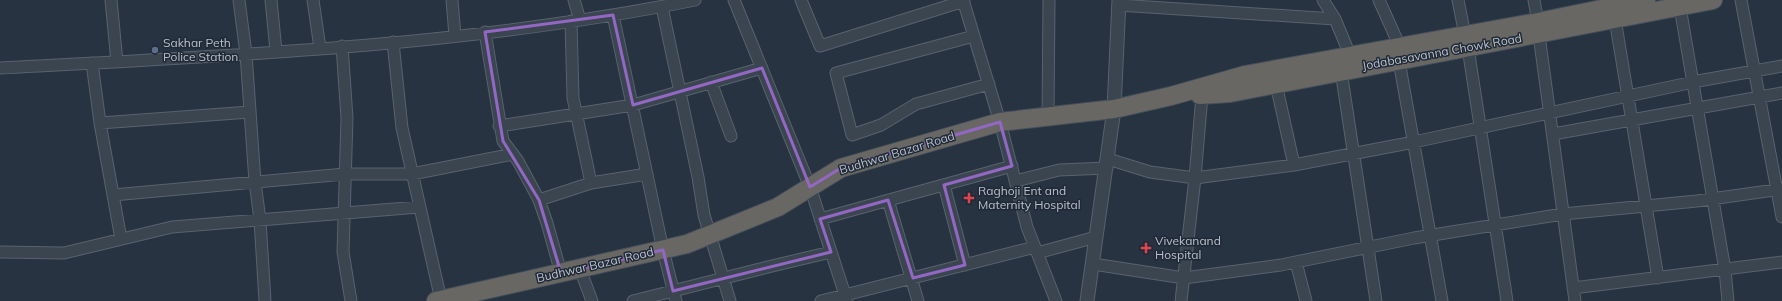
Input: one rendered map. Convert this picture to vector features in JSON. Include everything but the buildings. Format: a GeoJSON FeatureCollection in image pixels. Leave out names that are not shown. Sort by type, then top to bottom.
{"type":"FeatureCollection","features":[{"type":"Feature","properties":{"kind":"highway","name":"Jodabasavanna Chowk Road"},"geometry":{"type":"LineString","coordinates":[[1171,96],[1230,93],[1341,71],[1400,54],[1539,28],[1646,0]]}},
{"type":"Feature","properties":{"kind":"highway","name":"Jodabasavanna Chowk Road"},"geometry":{"type":"LineString","coordinates":[[1612,9],[1680,7],[1713,0]]}},
{"type":"Feature","properties":{"kind":"highway","name":"Jodabasavanna Chowk Road"},"geometry":{"type":"LineString","coordinates":[[1114,109],[1171,96],[1245,75],[1350,55],[1400,54]]}},
{"type":"Feature","properties":{"kind":"highway","name":"Budhwar Bazar Road"},"geometry":{"type":"LineString","coordinates":[[448,300],[687,244],[778,207],[841,168],[1000,122],[1114,109]]}},
{"type":"Feature","properties":{"kind":"street"},"geometry":{"type":"LineString","coordinates":[[111,0],[117,62]]}},
{"type":"Feature","properties":{"kind":"street"},"geometry":{"type":"LineString","coordinates":[[239,0],[246,54],[255,182],[260,220],[265,301]]}},
{"type":"Feature","properties":{"kind":"street"},"geometry":{"type":"LineString","coordinates":[[270,0],[276,51]]}},
{"type":"Feature","properties":{"kind":"street"},"geometry":{"type":"LineString","coordinates":[[313,0],[320,48]]}},
{"type":"Feature","properties":{"kind":"street"},"geometry":{"type":"LineString","coordinates":[[452,0],[455,36]]}},
{"type":"Feature","properties":{"kind":"street"},"geometry":{"type":"LineString","coordinates":[[574,0],[576,20],[574,98],[591,183]]}},
{"type":"Feature","properties":{"kind":"street"},"geometry":{"type":"LineString","coordinates":[[0,68],[246,54],[455,36],[613,15],[695,0]]}},
{"type":"Feature","properties":{"kind":"street"},"geometry":{"type":"LineString","coordinates":[[734,0],[810,187],[846,298]]}},
{"type":"Feature","properties":{"kind":"street"},"geometry":{"type":"LineString","coordinates":[[801,0],[820,46],[963,0],[1000,122],[1027,227],[1056,301]]}},
{"type":"Feature","properties":{"kind":"street"},"geometry":{"type":"LineString","coordinates":[[1048,116],[1049,0]]}},
{"type":"Feature","properties":{"kind":"street"},"geometry":{"type":"LineString","coordinates":[[1323,0],[1335,19],[1350,55]]}},
{"type":"Feature","properties":{"kind":"street"},"geometry":{"type":"LineString","coordinates":[[1379,0],[1400,54],[1442,301]]}},
{"type":"Feature","properties":{"kind":"street"},"geometry":{"type":"LineString","coordinates":[[1458,0],[1467,42],[1507,301]]}},
{"type":"Feature","properties":{"kind":"street"},"geometry":{"type":"LineString","coordinates":[[1534,0],[1551,113],[1575,301]]}},
{"type":"Feature","properties":{"kind":"street"},"geometry":{"type":"LineString","coordinates":[[1741,0],[1758,97],[1779,189],[1782,217]]}},
{"type":"Feature","properties":{"kind":"street"},"geometry":{"type":"LineString","coordinates":[[1087,301],[1114,109],[1119,3],[1335,19]]}},
{"type":"Feature","properties":{"kind":"street"},"geometry":{"type":"LineString","coordinates":[[662,7],[698,177],[704,215],[711,234],[730,301]]}},
{"type":"Feature","properties":{"kind":"street"},"geometry":{"type":"LineString","coordinates":[[1680,7],[1726,270],[1728,301]]}},
{"type":"Feature","properties":{"kind":"street"},"geometry":{"type":"LineString","coordinates":[[1612,9],[1648,205],[1658,278]]}},
{"type":"Feature","properties":{"kind":"street"},"geometry":{"type":"LineString","coordinates":[[613,15],[663,250],[675,296]]}},
{"type":"Feature","properties":{"kind":"street"},"geometry":{"type":"LineString","coordinates":[[485,32],[499,126],[503,142],[518,161],[539,200],[547,222],[561,273]]}},
{"type":"Feature","properties":{"kind":"street"},"geometry":{"type":"LineString","coordinates":[[974,36],[836,73],[852,135],[881,125],[916,104],[989,84]]}},
{"type":"Feature","properties":{"kind":"street"},"geometry":{"type":"LineString","coordinates":[[393,42],[402,128],[419,207],[448,300]]}},
{"type":"Feature","properties":{"kind":"street"},"geometry":{"type":"LineString","coordinates":[[342,46],[347,118],[343,252],[351,301]]}},
{"type":"Feature","properties":{"kind":"street"},"geometry":{"type":"LineString","coordinates":[[92,63],[100,123],[121,239]]}},
{"type":"Feature","properties":{"kind":"street"},"geometry":{"type":"LineString","coordinates":[[1016,182],[1059,170],[1107,164],[1195,178],[1294,165],[1414,142],[1694,82],[1782,66]]}},
{"type":"Feature","properties":{"kind":"street"},"geometry":{"type":"LineString","coordinates":[[499,126],[633,105],[762,68]]}},
{"type":"Feature","properties":{"kind":"street"},"geometry":{"type":"LineString","coordinates":[[1341,71],[1369,247],[1376,301]]}},
{"type":"Feature","properties":{"kind":"street"},"geometry":{"type":"LineString","coordinates":[[711,82],[731,136]]}},
{"type":"Feature","properties":{"kind":"street"},"geometry":{"type":"LineString","coordinates":[[1276,84],[1294,165]]}},
{"type":"Feature","properties":{"kind":"street"},"geometry":{"type":"LineString","coordinates":[[1553,134],[1782,93]]}},
{"type":"Feature","properties":{"kind":"street"},"geometry":{"type":"LineString","coordinates":[[1181,301],[1195,178],[1202,95]]}},
{"type":"Feature","properties":{"kind":"street"},"geometry":{"type":"LineString","coordinates":[[100,123],[250,112]]}},
{"type":"Feature","properties":{"kind":"street"},"geometry":{"type":"LineString","coordinates":[[113,195],[345,174],[412,174],[513,154]]}},
{"type":"Feature","properties":{"kind":"street"},"geometry":{"type":"LineString","coordinates":[[820,219],[1012,166]]}},
{"type":"Feature","properties":{"kind":"street"},"geometry":{"type":"LineString","coordinates":[[539,200],[591,183],[647,174]]}},
{"type":"Feature","properties":{"kind":"street"},"geometry":{"type":"LineString","coordinates":[[944,185],[964,265]]}},
{"type":"Feature","properties":{"kind":"street"},"geometry":{"type":"LineString","coordinates":[[1093,264],[1184,278],[1296,262],[1430,236],[1563,214],[1713,198],[1779,189]]}},
{"type":"Feature","properties":{"kind":"street"},"geometry":{"type":"LineString","coordinates":[[888,200],[913,278],[918,301]]}},
{"type":"Feature","properties":{"kind":"street"},"geometry":{"type":"LineString","coordinates":[[0,252],[64,253],[172,226],[419,207]]}},
{"type":"Feature","properties":{"kind":"street"},"geometry":{"type":"LineString","coordinates":[[821,301],[846,298],[913,278],[964,265],[1096,237]]}},
{"type":"Feature","properties":{"kind":"street"},"geometry":{"type":"LineString","coordinates":[[633,301],[675,296],[724,278],[831,252]]}},
{"type":"Feature","properties":{"kind":"street"},"geometry":{"type":"LineString","coordinates":[[1296,262],[1306,301]]}},
{"type":"Feature","properties":{"kind":"street"},"geometry":{"type":"LineString","coordinates":[[1573,288],[1782,262]]}},
{"type":"Feature","properties":{"kind":"street"},"geometry":{"type":"LineString","coordinates":[[580,269],[592,301]]}},
{"type":"Feature","properties":{"kind":"highlighted area"},"geometry":{"type":"Polygon","coordinates":[[[613,15],[633,105],[762,68],[810,187],[841,168],[1000,122],[1012,166],[944,185],[965,265],[913,278],[888,200],[820,219],[831,252],[673,291],[663,250],[561,273],[539,200],[503,141],[485,32],[613,15]]]}},
{"type":"Feature","properties":{"kind":"place","name":"Sakhar Peth Police Station"},"geometry":{"type":"Point","coordinates":[155,50]}},
{"type":"Feature","properties":{"kind":"place","name":"Raghoji Ent and Maternity Hospital"},"geometry":{"type":"Point","coordinates":[969,198]}},
{"type":"Feature","properties":{"kind":"place","name":"Vivekanand Hospital"},"geometry":{"type":"Point","coordinates":[1146,248]}}]}
